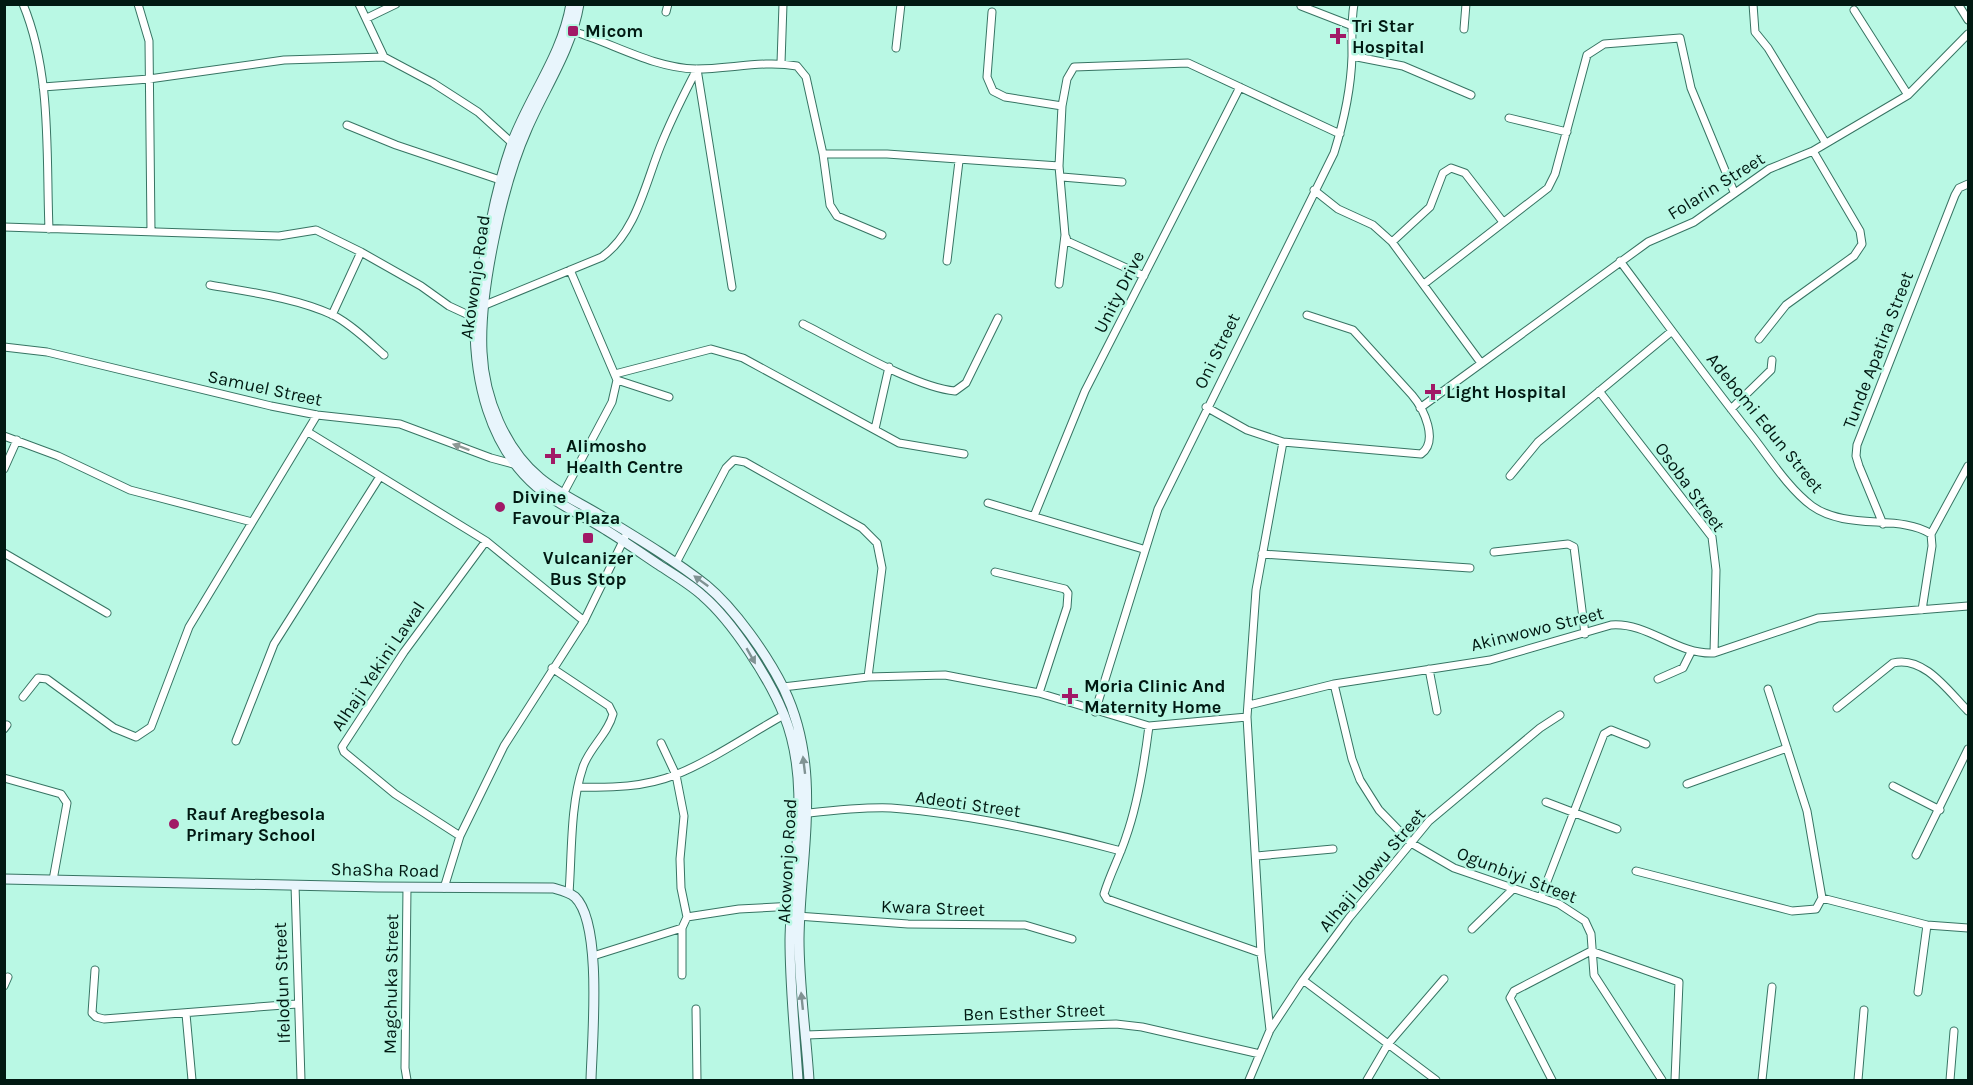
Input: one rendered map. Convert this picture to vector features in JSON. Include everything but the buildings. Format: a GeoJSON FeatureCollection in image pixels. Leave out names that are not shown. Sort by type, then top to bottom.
{"type":"FeatureCollection","features":[{"type":"Feature","properties":{"kind":"main road","name":"Akowonjo Road"},"geometry":{"type":"LineString","coordinates":[[571,4],[568,48],[541,97],[512,164],[495,240],[485,305],[482,350],[488,388],[520,464],[681,579],[723,615],[741,639],[784,715],[794,760],[799,814],[792,996],[798,1080]]}},
{"type":"Feature","properties":{"kind":"main road","name":"Akowonjo Road"},"geometry":{"type":"LineString","coordinates":[[579,4],[570,30],[512,143],[500,180],[475,318],[474,340],[481,387],[500,441],[535,486],[556,502],[606,530],[676,563],[709,588],[758,646],[783,687],[795,714],[802,750],[808,813],[796,911],[809,1080]]}},
{"type":"Feature","properties":{"kind":"main road","name":"ShaSha Road"},"geometry":{"type":"LineString","coordinates":[[4,879],[553,888],[569,893]]}},
{"type":"Feature","properties":{"kind":"main road"},"geometry":{"type":"LineString","coordinates":[[569,893],[576,898],[586,915],[593,956],[591,1080]]}},
{"type":"Feature","properties":{"kind":"street"},"geometry":{"type":"LineString","coordinates":[[23,4],[33,34],[43,87],[49,229]]}},
{"type":"Feature","properties":{"kind":"street"},"geometry":{"type":"LineString","coordinates":[[138,4],[148,40],[151,232]]}},
{"type":"Feature","properties":{"kind":"street"},"geometry":{"type":"LineString","coordinates":[[359,4],[384,57]]}},
{"type":"Feature","properties":{"kind":"street"},"geometry":{"type":"LineString","coordinates":[[367,18],[396,4]]}},
{"type":"Feature","properties":{"kind":"street"},"geometry":{"type":"LineString","coordinates":[[782,63],[783,4]]}},
{"type":"Feature","properties":{"kind":"street"},"geometry":{"type":"LineString","coordinates":[[896,48],[901,4]]}},
{"type":"Feature","properties":{"kind":"street","name":"Oni Street"},"geometry":{"type":"LineString","coordinates":[[1095,712],[1143,549],[1158,508],[1314,190],[1325,173],[1340,134],[1347,108],[1352,56],[1350,25],[1354,4]]}},
{"type":"Feature","properties":{"kind":"street"},"geometry":{"type":"LineString","coordinates":[[1464,30],[1466,4]]}},
{"type":"Feature","properties":{"kind":"street"},"geometry":{"type":"LineString","coordinates":[[1753,4],[1755,32],[1768,48],[1825,142]]}},
{"type":"Feature","properties":{"kind":"street"},"geometry":{"type":"LineString","coordinates":[[1959,4],[1968,20]]}},
{"type":"Feature","properties":{"kind":"street"},"geometry":{"type":"LineString","coordinates":[[1301,6],[1350,25]]}},
{"type":"Feature","properties":{"kind":"street"},"geometry":{"type":"LineString","coordinates":[[1854,10],[1908,95]]}},
{"type":"Feature","properties":{"kind":"street"},"geometry":{"type":"LineString","coordinates":[[992,12],[987,76],[993,91],[1005,98],[1062,106]]}},
{"type":"Feature","properties":{"kind":"street"},"geometry":{"type":"LineString","coordinates":[[570,30],[671,66],[697,69],[782,63],[797,66],[806,78],[823,154],[830,205],[837,216],[882,235]]}},
{"type":"Feature","properties":{"kind":"street","name":"Folarin Street"},"geometry":{"type":"LineString","coordinates":[[1420,408],[1648,242],[1694,222],[1769,169],[1813,152],[1825,142],[1908,95],[1968,34]]}},
{"type":"Feature","properties":{"kind":"street"},"geometry":{"type":"LineString","coordinates":[[1424,284],[1548,188],[1555,174],[1587,55],[1604,44],[1680,38],[1691,88],[1734,192]]}},
{"type":"Feature","properties":{"kind":"street"},"geometry":{"type":"LineString","coordinates":[[1352,56],[1403,66],[1471,95]]}},
{"type":"Feature","properties":{"kind":"street"},"geometry":{"type":"LineString","coordinates":[[43,87],[149,79],[284,60],[384,57],[433,83],[478,112],[512,143]]}},
{"type":"Feature","properties":{"kind":"street"},"geometry":{"type":"LineString","coordinates":[[1059,284],[1065,235],[1062,177],[1059,166],[1062,106],[1067,79],[1074,68],[1188,63],[1340,134]]}},
{"type":"Feature","properties":{"kind":"street"},"geometry":{"type":"LineString","coordinates":[[485,305],[602,257],[616,247],[627,232],[663,138],[697,69]]}},
{"type":"Feature","properties":{"kind":"street"},"geometry":{"type":"LineString","coordinates":[[697,69],[732,287]]}},
{"type":"Feature","properties":{"kind":"street","name":"Unity Drive"},"geometry":{"type":"LineString","coordinates":[[1034,516],[1085,391],[1240,87]]}},
{"type":"Feature","properties":{"kind":"street"},"geometry":{"type":"LineString","coordinates":[[1509,118],[1566,132]]}},
{"type":"Feature","properties":{"kind":"street"},"geometry":{"type":"LineString","coordinates":[[347,125],[396,145],[500,180]]}},
{"type":"Feature","properties":{"kind":"street"},"geometry":{"type":"LineString","coordinates":[[1759,339],[1786,305],[1854,256],[1862,244],[1860,231],[1813,152]]}},
{"type":"Feature","properties":{"kind":"street"},"geometry":{"type":"LineString","coordinates":[[823,154],[887,154],[959,161],[1059,166]]}},
{"type":"Feature","properties":{"kind":"street"},"geometry":{"type":"LineString","coordinates":[[947,261],[959,161]]}},
{"type":"Feature","properties":{"kind":"street"},"geometry":{"type":"LineString","coordinates":[[1392,242],[1430,207],[1443,173],[1451,168],[1465,173],[1503,222]]}},
{"type":"Feature","properties":{"kind":"street"},"geometry":{"type":"LineString","coordinates":[[1062,177],[1122,182]]}},
{"type":"Feature","properties":{"kind":"street","name":"Tunde Apatira Street"},"geometry":{"type":"LineString","coordinates":[[1883,524],[1858,466],[1857,445],[1959,188],[1968,184]]}},
{"type":"Feature","properties":{"kind":"street"},"geometry":{"type":"LineString","coordinates":[[1314,190],[1338,208],[1374,225],[1392,242],[1481,363]]}},
{"type":"Feature","properties":{"kind":"street"},"geometry":{"type":"LineString","coordinates":[[4,226],[279,236],[316,230],[361,252],[420,286],[449,306],[475,318]]}},
{"type":"Feature","properties":{"kind":"street"},"geometry":{"type":"LineString","coordinates":[[1065,235],[1067,241],[1144,276]]}},
{"type":"Feature","properties":{"kind":"street"},"geometry":{"type":"LineString","coordinates":[[332,315],[361,252]]}},
{"type":"Feature","properties":{"kind":"street","name":"Adebomi Edun Street"},"geometry":{"type":"LineString","coordinates":[[1620,261],[1731,409],[1779,470],[1812,506],[1846,519],[1917,528],[1931,534]]}},
{"type":"Feature","properties":{"kind":"street"},"geometry":{"type":"LineString","coordinates":[[563,494],[612,402],[616,377],[570,270]]}},
{"type":"Feature","properties":{"kind":"street"},"geometry":{"type":"LineString","coordinates":[[210,285],[279,298],[332,315],[350,326],[384,355]]}},
{"type":"Feature","properties":{"kind":"street"},"geometry":{"type":"LineString","coordinates":[[1206,407],[1247,430],[1283,442],[1421,454],[1429,446],[1430,435],[1420,408],[1412,395],[1353,330],[1307,315]]}},
{"type":"Feature","properties":{"kind":"street"},"geometry":{"type":"LineString","coordinates":[[803,324],[889,367],[944,390],[955,391],[966,383],[998,318]]}},
{"type":"Feature","properties":{"kind":"street"},"geometry":{"type":"LineString","coordinates":[[1510,476],[1538,442],[1672,331]]}},
{"type":"Feature","properties":{"kind":"street","name":"Samuel Street"},"geometry":{"type":"LineString","coordinates":[[4,347],[47,352],[317,415],[400,424],[520,464]]}},
{"type":"Feature","properties":{"kind":"street"},"geometry":{"type":"LineString","coordinates":[[616,377],[711,349],[722,350],[743,358],[899,443],[964,454]]}},
{"type":"Feature","properties":{"kind":"street"},"geometry":{"type":"LineString","coordinates":[[1731,409],[1771,370],[1772,360]]}},
{"type":"Feature","properties":{"kind":"street"},"geometry":{"type":"LineString","coordinates":[[875,429],[889,367]]}},
{"type":"Feature","properties":{"kind":"street"},"geometry":{"type":"LineString","coordinates":[[616,377],[669,397]]}},
{"type":"Feature","properties":{"kind":"street","name":"Osoba Street"},"geometry":{"type":"LineString","coordinates":[[1599,391],[1712,537],[1716,570],[1714,652]]}},
{"type":"Feature","properties":{"kind":"street"},"geometry":{"type":"LineString","coordinates":[[23,697],[39,678],[47,679],[114,728],[136,737],[146,733],[152,727],[160,709],[189,627],[317,415]]}},
{"type":"Feature","properties":{"kind":"street"},"geometry":{"type":"LineString","coordinates":[[308,432],[379,478],[486,541],[584,621]]}},
{"type":"Feature","properties":{"kind":"street"},"geometry":{"type":"LineString","coordinates":[[4,436],[58,456],[130,490],[252,522]]}},
{"type":"Feature","properties":{"kind":"street"},"geometry":{"type":"LineString","coordinates":[[4,470],[17,440]]}},
{"type":"Feature","properties":{"kind":"street"},"geometry":{"type":"LineString","coordinates":[[1270,1030],[1261,953],[1247,717],[1252,624],[1262,554],[1283,442]]}},
{"type":"Feature","properties":{"kind":"street"},"geometry":{"type":"LineString","coordinates":[[676,563],[726,468],[734,460],[745,462],[862,528],[877,543],[881,558],[868,677]]}},
{"type":"Feature","properties":{"kind":"street"},"geometry":{"type":"LineString","coordinates":[[1922,609],[1932,546],[1931,534],[1968,466]]}},
{"type":"Feature","properties":{"kind":"street"},"geometry":{"type":"LineString","coordinates":[[236,741],[274,644],[379,478]]}},
{"type":"Feature","properties":{"kind":"street"},"geometry":{"type":"LineString","coordinates":[[988,503],[1143,549]]}},
{"type":"Feature","properties":{"kind":"street"},"geometry":{"type":"LineString","coordinates":[[444,888],[460,836],[504,746],[584,621],[625,538]]}},
{"type":"Feature","properties":{"kind":"street","name":"Alhaji Yekini Lawal"},"geometry":{"type":"LineString","coordinates":[[460,836],[395,794],[344,752],[342,747],[404,652],[486,541]]}},
{"type":"Feature","properties":{"kind":"street"},"geometry":{"type":"LineString","coordinates":[[1494,552],[1568,544],[1574,547],[1585,634]]}},
{"type":"Feature","properties":{"kind":"street"},"geometry":{"type":"LineString","coordinates":[[4,553],[107,614]]}},
{"type":"Feature","properties":{"kind":"street"},"geometry":{"type":"LineString","coordinates":[[1262,554],[1470,568]]}},
{"type":"Feature","properties":{"kind":"street"},"geometry":{"type":"LineString","coordinates":[[995,572],[1065,589],[1068,592],[1067,606],[1040,693]]}},
{"type":"Feature","properties":{"kind":"street","name":"Akinwowo Street"},"geometry":{"type":"LineString","coordinates":[[1249,705],[1334,684],[1490,660],[1611,625],[1633,625],[1691,652],[1714,652],[1818,618],[1968,606]]}},
{"type":"Feature","properties":{"kind":"street"},"geometry":{"type":"LineString","coordinates":[[1658,679],[1675,674],[1683,668],[1691,652]]}},
{"type":"Feature","properties":{"kind":"street"},"geometry":{"type":"LineString","coordinates":[[1837,708],[1893,663],[1900,661],[1920,664],[1968,711]]}},
{"type":"Feature","properties":{"kind":"street"},"geometry":{"type":"LineString","coordinates":[[552,668],[609,706],[613,714],[611,723],[583,766],[573,833],[569,893]]}},
{"type":"Feature","properties":{"kind":"street"},"geometry":{"type":"LineString","coordinates":[[1429,669],[1437,711]]}},
{"type":"Feature","properties":{"kind":"street"},"geometry":{"type":"LineString","coordinates":[[783,687],[868,677],[945,675],[1040,693],[1095,712],[1149,726],[1247,717]]}},
{"type":"Feature","properties":{"kind":"street","name":"Ogunbiyi Street"},"geometry":{"type":"LineString","coordinates":[[1334,684],[1346,738],[1360,780],[1379,810],[1411,843],[1461,871],[1559,904],[1585,921],[1591,934],[1591,951]]}},
{"type":"Feature","properties":{"kind":"street"},"geometry":{"type":"LineString","coordinates":[[1636,871],[1792,911],[1816,909],[1822,897],[1811,827],[1768,688]]}},
{"type":"Feature","properties":{"kind":"street"},"geometry":{"type":"LineString","coordinates":[[579,787],[610,788],[645,784],[676,775],[784,715]]}},
{"type":"Feature","properties":{"kind":"street","name":"Alhaji Idowu Street"},"geometry":{"type":"LineString","coordinates":[[1249,1080],[1270,1030],[1304,980],[1349,918],[1411,843],[1430,821],[1540,728],[1560,715]]}},
{"type":"Feature","properties":{"kind":"street"},"geometry":{"type":"LineString","coordinates":[[1149,726],[1145,753],[1121,851],[1104,894],[1107,899],[1261,953]]}},
{"type":"Feature","properties":{"kind":"street"},"geometry":{"type":"LineString","coordinates":[[1541,897],[1604,734],[1611,730],[1646,744]]}},
{"type":"Feature","properties":{"kind":"street"},"geometry":{"type":"LineString","coordinates":[[661,743],[676,775],[684,816],[680,859],[681,888],[687,917],[682,928],[682,975]]}},
{"type":"Feature","properties":{"kind":"street"},"geometry":{"type":"LineString","coordinates":[[1687,784],[1787,748]]}},
{"type":"Feature","properties":{"kind":"street"},"geometry":{"type":"LineString","coordinates":[[1916,855],[1968,749]]}},
{"type":"Feature","properties":{"kind":"street"},"geometry":{"type":"LineString","coordinates":[[4,778],[61,794],[67,803],[53,880]]}},
{"type":"Feature","properties":{"kind":"street"},"geometry":{"type":"LineString","coordinates":[[1893,786],[1940,810]]}},
{"type":"Feature","properties":{"kind":"street"},"geometry":{"type":"LineString","coordinates":[[1546,802],[1617,829]]}},
{"type":"Feature","properties":{"kind":"street","name":"Adeoti Street"},"geometry":{"type":"LineString","coordinates":[[808,813],[890,808],[1031,829],[1121,851]]}},
{"type":"Feature","properties":{"kind":"street"},"geometry":{"type":"LineString","coordinates":[[1257,856],[1334,849]]}},
{"type":"Feature","properties":{"kind":"street","name":"Ifelodun Street"},"geometry":{"type":"LineString","coordinates":[[295,885],[301,1080]]}},
{"type":"Feature","properties":{"kind":"street","name":"Magchuka Street"},"geometry":{"type":"LineString","coordinates":[[407,887],[405,1068],[407,1080]]}},
{"type":"Feature","properties":{"kind":"street"},"geometry":{"type":"LineString","coordinates":[[1472,929],[1513,889]]}},
{"type":"Feature","properties":{"kind":"street"},"geometry":{"type":"LineString","coordinates":[[1822,897],[1927,925],[1968,928]]}},
{"type":"Feature","properties":{"kind":"street","name":"Kwara Street"},"geometry":{"type":"LineString","coordinates":[[687,917],[796,911],[908,924],[1025,925],[1072,939]]}},
{"type":"Feature","properties":{"kind":"street"},"geometry":{"type":"LineString","coordinates":[[1918,992],[1927,925]]}},
{"type":"Feature","properties":{"kind":"street"},"geometry":{"type":"LineString","coordinates":[[593,956],[682,928]]}},
{"type":"Feature","properties":{"kind":"street"},"geometry":{"type":"LineString","coordinates":[[1552,1080],[1510,998],[1514,991],[1591,951],[1679,982],[1675,1080]]}},
{"type":"Feature","properties":{"kind":"street"},"geometry":{"type":"LineString","coordinates":[[1591,951],[1594,975],[1662,1080]]}},
{"type":"Feature","properties":{"kind":"street"},"geometry":{"type":"LineString","coordinates":[[95,970],[92,1013],[96,1017],[117,1020],[297,1004]]}},
{"type":"Feature","properties":{"kind":"street"},"geometry":{"type":"LineString","coordinates":[[4,986],[8,977]]}},
{"type":"Feature","properties":{"kind":"street"},"geometry":{"type":"LineString","coordinates":[[1367,1080],[1389,1044],[1444,979]]}},
{"type":"Feature","properties":{"kind":"street"},"geometry":{"type":"LineString","coordinates":[[1304,980],[1436,1080]]}},
{"type":"Feature","properties":{"kind":"street"},"geometry":{"type":"LineString","coordinates":[[1762,1080],[1772,987]]}},
{"type":"Feature","properties":{"kind":"street"},"geometry":{"type":"LineString","coordinates":[[696,1009],[697,1080]]}},
{"type":"Feature","properties":{"kind":"street"},"geometry":{"type":"LineString","coordinates":[[1858,1080],[1864,1010]]}},
{"type":"Feature","properties":{"kind":"street"},"geometry":{"type":"LineString","coordinates":[[186,1014],[192,1080]]}},
{"type":"Feature","properties":{"kind":"street","name":"Ben Esther Street"},"geometry":{"type":"LineString","coordinates":[[806,1035],[1116,1024],[1142,1027],[1260,1054]]}},
{"type":"Feature","properties":{"kind":"street"},"geometry":{"type":"LineString","coordinates":[[1950,1080],[1954,1031]]}},
{"type":"Feature","properties":{"kind":"place","name":"Micom"},"geometry":{"type":"Point","coordinates":[573,31]}},
{"type":"Feature","properties":{"kind":"place","name":"Tri Star Hospital"},"geometry":{"type":"Point","coordinates":[1338,36]}},
{"type":"Feature","properties":{"kind":"place","name":"Light Hospital"},"geometry":{"type":"Point","coordinates":[1433,392]}},
{"type":"Feature","properties":{"kind":"place","name":"Alimosho Health Centre"},"geometry":{"type":"Point","coordinates":[553,456]}},
{"type":"Feature","properties":{"kind":"place","name":"Divine Favour Plaza"},"geometry":{"type":"Point","coordinates":[500,507]}},
{"type":"Feature","properties":{"kind":"place","name":"Vulcanizer Bus Stop"},"geometry":{"type":"Point","coordinates":[588,538]}},
{"type":"Feature","properties":{"kind":"place","name":"Moria Clinic And Maternity Home"},"geometry":{"type":"Point","coordinates":[1070,696]}},
{"type":"Feature","properties":{"kind":"place","name":"Rauf Aregbesola Primary School"},"geometry":{"type":"Point","coordinates":[174,824]}}]}
